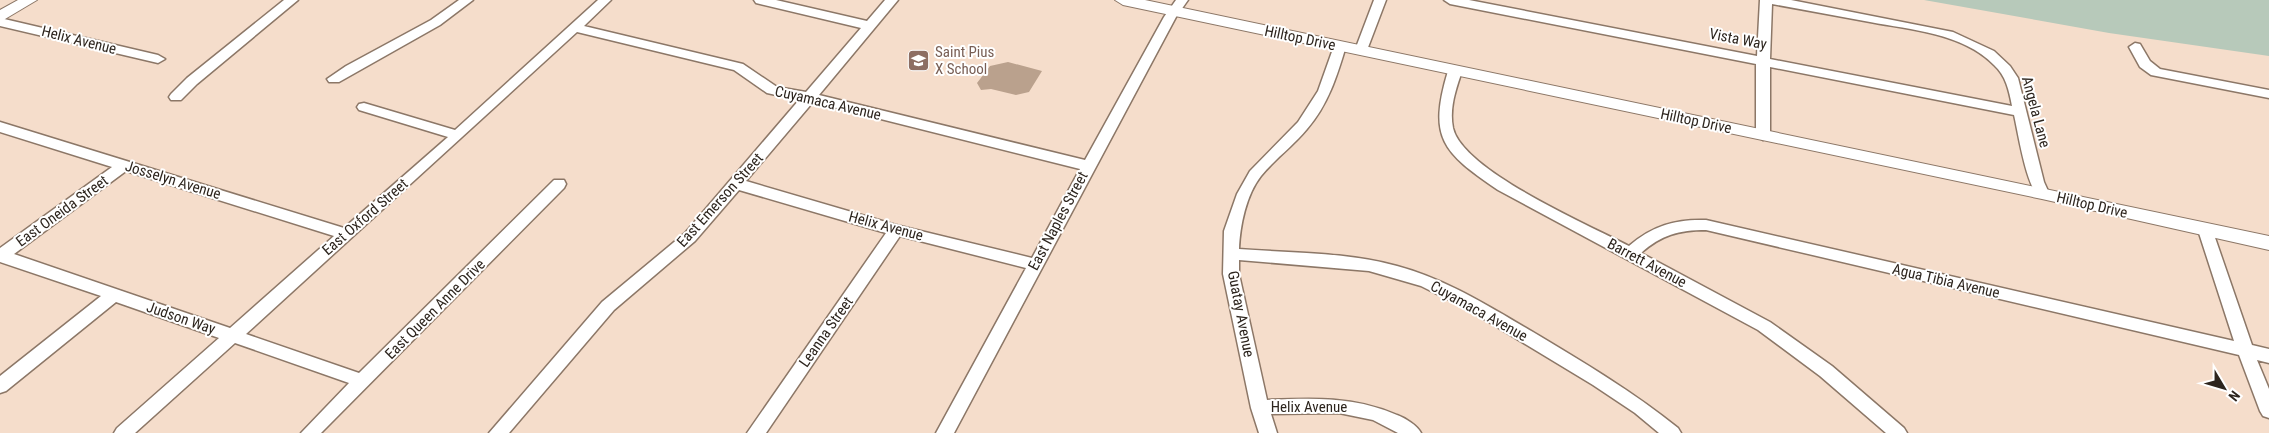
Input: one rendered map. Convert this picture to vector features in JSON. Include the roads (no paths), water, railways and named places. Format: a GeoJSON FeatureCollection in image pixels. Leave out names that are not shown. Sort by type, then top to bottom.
{"type":"FeatureCollection","features":[{"type":"Feature","properties":{"kind":"main road"},"geometry":{"type":"LineString","coordinates":[[0,17],[29,0]]}},
{"type":"Feature","properties":{"kind":"main road","name":"Hilltop Drive"},"geometry":{"type":"LineString","coordinates":[[1123,0],[1179,6],[1340,46],[2042,193],[2269,243]]}},
{"type":"Feature","properties":{"kind":"street"},"geometry":{"type":"LineString","coordinates":[[176,96],[292,0]]}},
{"type":"Feature","properties":{"kind":"street"},"geometry":{"type":"LineString","coordinates":[[334,79],[369,58],[433,26],[466,0]]}},
{"type":"Feature","properties":{"kind":"street","name":"East Oxford Street"},"geometry":{"type":"LineString","coordinates":[[123,433],[458,135],[605,0]]}},
{"type":"Feature","properties":{"kind":"street"},"geometry":{"type":"LineString","coordinates":[[760,0],[870,26]]}},
{"type":"Feature","properties":{"kind":"street","name":"East Emerson Street"},"geometry":{"type":"LineString","coordinates":[[498,433],[608,306],[690,237],[892,0]]}},
{"type":"Feature","properties":{"kind":"street"},"geometry":{"type":"LineString","coordinates":[[1361,50],[1380,0]]}},
{"type":"Feature","properties":{"kind":"street","name":"Vista Way"},"geometry":{"type":"LineString","coordinates":[[1450,0],[2020,112]]}},
{"type":"Feature","properties":{"kind":"street"},"geometry":{"type":"LineString","coordinates":[[1763,135],[1763,60],[1766,0]]}},
{"type":"Feature","properties":{"kind":"street","name":"Angela Lane"},"geometry":{"type":"LineString","coordinates":[[1772,0],[1925,29],[1968,42],[1999,63],[2010,76],[2018,97],[2037,182],[2042,193]]}},
{"type":"Feature","properties":{"kind":"street","name":"East Naples Street"},"geometry":{"type":"LineString","coordinates":[[945,433],[1088,166],[1170,17],[1179,6]]}},
{"type":"Feature","properties":{"kind":"street","name":"Helix Avenue"},"geometry":{"type":"LineString","coordinates":[[0,22],[158,59]]}},
{"type":"Feature","properties":{"kind":"street","name":"Cuyamaca Avenue"},"geometry":{"type":"LineString","coordinates":[[574,28],[738,67],[748,72],[768,89],[810,97],[1088,166]]}},
{"type":"Feature","properties":{"kind":"street","name":"Guatay Avenue"},"geometry":{"type":"LineString","coordinates":[[1268,433],[1260,408],[1232,280],[1230,254],[1232,231],[1244,194],[1255,174],[1304,125],[1325,92],[1340,46]]}},
{"type":"Feature","properties":{"kind":"street"},"geometry":{"type":"LineString","coordinates":[[2135,47],[2145,64],[2156,72],[2269,94]]}},
{"type":"Feature","properties":{"kind":"street","name":"Barrett Avenue"},"geometry":{"type":"LineString","coordinates":[[1455,71],[1445,115],[1446,130],[1469,162],[1503,186],[1784,338],[1826,371],[1898,433]]}},
{"type":"Feature","properties":{"kind":"street"},"geometry":{"type":"LineString","coordinates":[[364,107],[458,135]]}},
{"type":"Feature","properties":{"kind":"street","name":"Josselyn Avenue"},"geometry":{"type":"LineString","coordinates":[[0,127],[346,234]]}},
{"type":"Feature","properties":{"kind":"street","name":"East Oneida Street"},"geometry":{"type":"LineString","coordinates":[[0,256],[125,165]]}},
{"type":"Feature","properties":{"kind":"street","name":"East Queen Anne Drive"},"geometry":{"type":"LineString","coordinates":[[310,433],[559,184]]}},
{"type":"Feature","properties":{"kind":"street","name":"Helix Avenue"},"geometry":{"type":"LineString","coordinates":[[737,184],[896,230],[1035,264]]}},
{"type":"Feature","properties":{"kind":"street","name":"Agua Tibia Avenue"},"geometry":{"type":"LineString","coordinates":[[1630,254],[1650,236],[1665,228],[1684,225],[1706,225],[2269,356]]}},
{"type":"Feature","properties":{"kind":"street","name":"Leanna Street"},"geometry":{"type":"LineString","coordinates":[[756,433],[896,230]]}},
{"type":"Feature","properties":{"kind":"street"},"geometry":{"type":"LineString","coordinates":[[2206,230],[2245,350],[2269,411]]}},
{"type":"Feature","properties":{"kind":"street","name":"Cuyamaca Avenue"},"geometry":{"type":"LineString","coordinates":[[1230,254],[1369,265],[1396,271],[1427,282],[1475,306],[1599,380],[1641,408],[1672,433]]}},
{"type":"Feature","properties":{"kind":"street","name":"Judson Way"},"geometry":{"type":"LineString","coordinates":[[0,256],[115,294],[363,381]]}},
{"type":"Feature","properties":{"kind":"street"},"geometry":{"type":"LineString","coordinates":[[0,386],[115,294]]}},
{"type":"Feature","properties":{"kind":"street","name":"Helix Avenue"},"geometry":{"type":"LineString","coordinates":[[1260,408],[1334,404],[1352,406],[1402,425],[1412,433]]}},
{"type":"Feature","properties":{"kind":"place","name":"Saint Pius X School"},"geometry":{"type":"Point","coordinates":[919,61]}}]}
